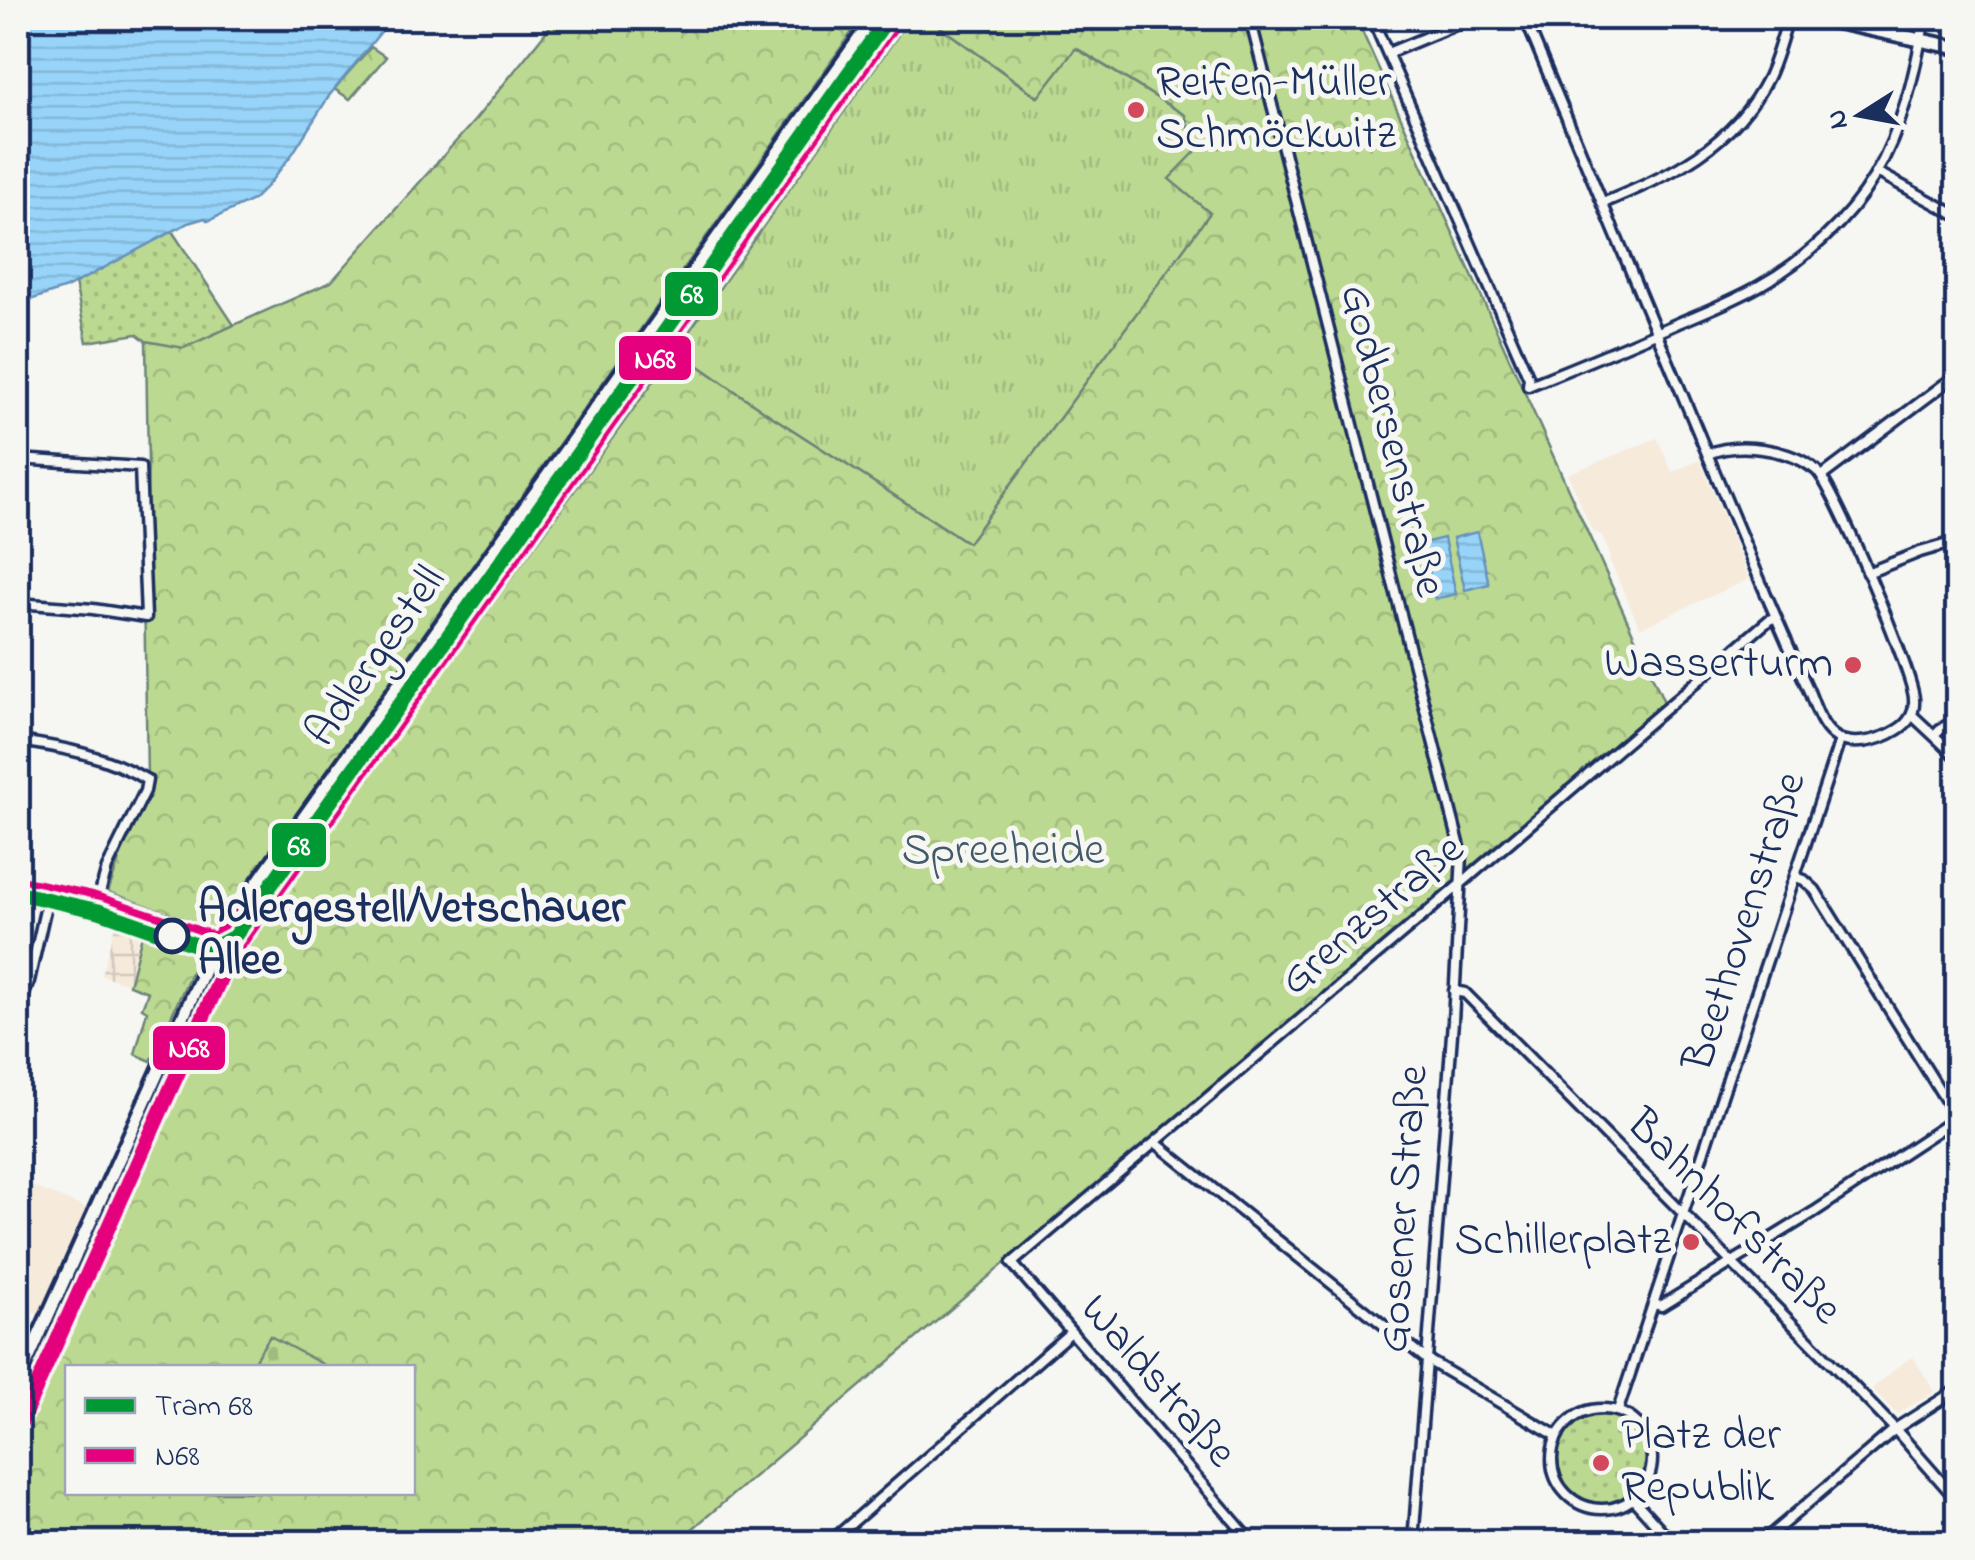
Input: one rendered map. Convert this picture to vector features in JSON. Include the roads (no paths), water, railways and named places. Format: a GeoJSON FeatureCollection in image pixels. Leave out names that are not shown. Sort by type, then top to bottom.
{"type":"FeatureCollection","features":[{"type":"Feature","properties":{"kind":"main road","name":"Adlergestell"},"geometry":{"type":"LineString","coordinates":[[18,1382],[217,940],[874,18]]}},
{"type":"Feature","properties":{"kind":"main road","name":"Adlergestell"},"geometry":{"type":"LineString","coordinates":[[18,1428],[238,944],[897,18]]}},
{"type":"Feature","properties":{"kind":"main road"},"geometry":{"type":"LineString","coordinates":[[1818,18],[1958,48]]}},
{"type":"Feature","properties":{"kind":"main road"},"geometry":{"type":"LineString","coordinates":[[89,1224],[106,1232]]}},
{"type":"Feature","properties":{"kind":"street","name":"Godbersenstraße"},"geometry":{"type":"LineString","coordinates":[[1250,18],[1460,845],[1462,881]]}},
{"type":"Feature","properties":{"kind":"street"},"geometry":{"type":"LineString","coordinates":[[1372,18],[1529,378],[1528,386],[1759,286],[1800,259],[1849,210],[1877,172],[1910,90],[1925,18]]}},
{"type":"Feature","properties":{"kind":"street"},"geometry":{"type":"LineString","coordinates":[[1388,53],[1472,18]]}},
{"type":"Feature","properties":{"kind":"street"},"geometry":{"type":"LineString","coordinates":[[1526,18],[1662,330],[1708,454],[1822,720],[1840,740],[1864,742],[1886,736],[1905,724],[1912,715],[1914,694],[1908,671],[1868,572],[1822,476],[1779,451],[1748,448],[1708,454]]}},
{"type":"Feature","properties":{"kind":"street"},"geometry":{"type":"LineString","coordinates":[[1604,203],[1689,164],[1725,134],[1746,112],[1767,78],[1788,18]]}},
{"type":"Feature","properties":{"kind":"street"},"geometry":{"type":"LineString","coordinates":[[1877,172],[1958,216]]}},
{"type":"Feature","properties":{"kind":"street"},"geometry":{"type":"LineString","coordinates":[[1822,476],[1958,374]]}},
{"type":"Feature","properties":{"kind":"street"},"geometry":{"type":"LineString","coordinates":[[18,459],[140,467],[146,617],[18,603]]}},
{"type":"Feature","properties":{"kind":"street"},"geometry":{"type":"LineString","coordinates":[[1868,572],[1958,541]]}},
{"type":"Feature","properties":{"kind":"street","name":"Grenzstraße"},"geometry":{"type":"LineString","coordinates":[[1012,1263],[1776,617]]}},
{"type":"Feature","properties":{"kind":"street"},"geometry":{"type":"LineString","coordinates":[[1912,715],[1958,758]]}},
{"type":"Feature","properties":{"kind":"street"},"geometry":{"type":"LineString","coordinates":[[1934,735],[1958,720]]}},
{"type":"Feature","properties":{"kind":"street","name":"Beethovenstraße"},"geometry":{"type":"LineString","coordinates":[[1618,1410],[1840,740]]}},
{"type":"Feature","properties":{"kind":"street"},"geometry":{"type":"LineString","coordinates":[[18,741],[82,753],[147,780],[107,868],[98,900]]}},
{"type":"Feature","properties":{"kind":"street"},"geometry":{"type":"LineString","coordinates":[[1654,1304],[1661,1306],[1957,1119],[1814,890],[1796,877]]}},
{"type":"Feature","properties":{"kind":"street","name":"Gosener Straße"},"geometry":{"type":"LineString","coordinates":[[1412,1542],[1462,881]]}},
{"type":"Feature","properties":{"kind":"street"},"geometry":{"type":"LineString","coordinates":[[18,882],[98,900],[194,934],[238,944]]}},
{"type":"Feature","properties":{"kind":"street"},"geometry":{"type":"LineString","coordinates":[[18,1011],[30,981],[50,888]]}},
{"type":"Feature","properties":{"kind":"street","name":"Bahnhofstraße"},"geometry":{"type":"LineString","coordinates":[[1454,991],[1465,993],[1683,1213],[1894,1429],[1958,1501]]}},
{"type":"Feature","properties":{"kind":"street"},"geometry":{"type":"LineString","coordinates":[[1156,1143],[1426,1359],[1557,1436]]}},
{"type":"Feature","properties":{"kind":"street","name":"Waldstraße"},"geometry":{"type":"LineString","coordinates":[[1012,1263],[1252,1542]]}},
{"type":"Feature","properties":{"kind":"street"},"geometry":{"type":"LineString","coordinates":[[834,1541],[1071,1332]]}},
{"type":"Feature","properties":{"kind":"street"},"geometry":{"type":"LineString","coordinates":[[1762,1542],[1894,1429],[1958,1390]]}},
{"type":"Feature","properties":{"kind":"street"},"geometry":{"type":"LineString","coordinates":[[1618,1410],[1646,1433],[1652,1467],[1648,1480],[1633,1499],[1613,1508],[1592,1508],[1573,1500],[1561,1488],[1554,1472],[1552,1450],[1570,1419],[1586,1411],[1618,1410]]}},
{"type":"Feature","properties":{"kind":"street"},"geometry":{"type":"LineString","coordinates":[[1633,1499],[1672,1542]]}},
{"type":"Feature","properties":{"kind":"water"},"geometry":{"type":"Polygon","coordinates":[[[18,18],[392,18],[329,96],[293,153],[253,200],[208,221],[205,218],[188,223],[66,288],[18,304],[18,18]]]}},
{"type":"Feature","properties":{"kind":"water"},"geometry":{"type":"Polygon","coordinates":[[[1477,532],[1489,584],[1465,590],[1453,538],[1477,532]]]}},
{"type":"Feature","properties":{"kind":"water"},"geometry":{"type":"Polygon","coordinates":[[[1444,538],[1456,594],[1435,599],[1423,543],[1444,538]]]}},
{"type":"Feature","properties":{"kind":"tram line","name":"68"},"geometry":{"type":"LineString","coordinates":[[18,893],[99,911],[199,946],[217,946],[234,937],[888,18]]}},
{"type":"Feature","properties":{"kind":"place","name":"Reifen-Müller Schmöckwitz"},"geometry":{"type":"Point","coordinates":[1136,110]}},
{"type":"Feature","properties":{"kind":"place","name":"Wasserturm"},"geometry":{"type":"Point","coordinates":[1853,665]}},
{"type":"Feature","properties":{"kind":"place","name":"Adlergestell/Vetschauer Allee"},"geometry":{"type":"Point","coordinates":[172,936]}},
{"type":"Feature","properties":{"kind":"place","name":"Schillerplatz"},"geometry":{"type":"Point","coordinates":[1691,1242]}},
{"type":"Feature","properties":{"kind":"place","name":"Platz der Republik"},"geometry":{"type":"Point","coordinates":[1601,1463]}},
{"type":"Feature","properties":{"kind":"park label","name":"Spreeheide"},"geometry":{"type":"Point","coordinates":[1003,852]}}]}
